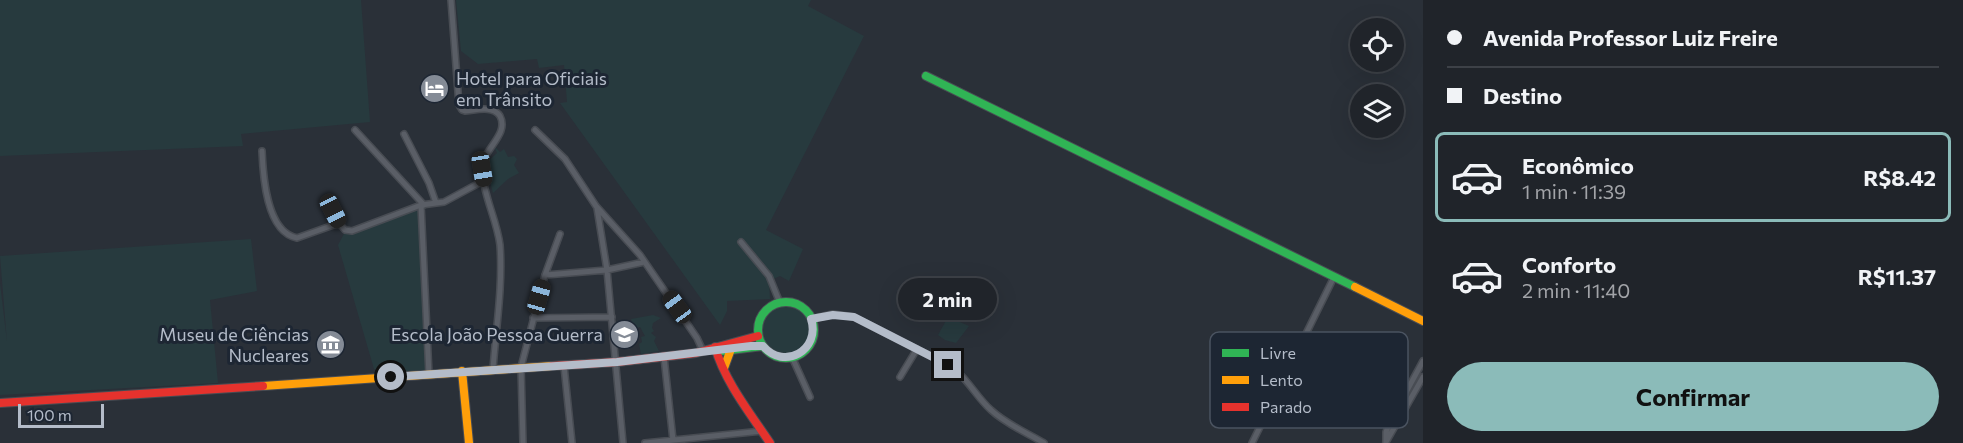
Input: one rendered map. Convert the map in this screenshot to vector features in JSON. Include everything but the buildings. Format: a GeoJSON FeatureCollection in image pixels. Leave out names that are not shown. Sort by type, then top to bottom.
{"type":"FeatureCollection","features":[{"type":"Feature","properties":{"kind":"main road"},"geometry":{"type":"LineString","coordinates":[[926,76],[1423,321]]}},
{"type":"Feature","properties":{"kind":"main road"},"geometry":{"type":"LineString","coordinates":[[780,303],[791,303],[801,307],[811,319],[812,340],[806,350],[792,357],[776,356],[763,346],[758,336],[758,326],[762,316],[770,308],[780,303]]}},
{"type":"Feature","properties":{"kind":"main road"},"geometry":{"type":"LineString","coordinates":[[0,403],[617,362],[716,349],[758,336]]}},
{"type":"Feature","properties":{"kind":"main road"},"geometry":{"type":"LineString","coordinates":[[716,349],[763,346]]}},
{"type":"Feature","properties":{"kind":"main road"},"geometry":{"type":"LineString","coordinates":[[716,349],[734,390],[770,443]]}},
{"type":"Feature","properties":{"kind":"main road"},"geometry":{"type":"LineString","coordinates":[[724,368],[731,349]]}},
{"type":"Feature","properties":{"kind":"main road"},"geometry":{"type":"LineString","coordinates":[[462,371],[469,443]]}},
{"type":"Feature","properties":{"kind":"street"},"geometry":{"type":"LineString","coordinates":[[451,0],[459,105],[465,111],[492,110],[497,113],[502,129],[482,163],[483,182],[498,233],[500,252],[493,369]]}},
{"type":"Feature","properties":{"kind":"street"},"geometry":{"type":"LineString","coordinates":[[355,130],[423,205],[429,375]]}},
{"type":"Feature","properties":{"kind":"street"},"geometry":{"type":"LineString","coordinates":[[535,130],[565,159],[597,206],[644,262],[698,338],[703,351]]}},
{"type":"Feature","properties":{"kind":"street"},"geometry":{"type":"LineString","coordinates":[[404,134],[429,183],[436,203]]}},
{"type":"Feature","properties":{"kind":"street"},"geometry":{"type":"LineString","coordinates":[[262,151],[268,200],[274,216],[286,233],[292,237],[303,237],[339,223]]}},
{"type":"Feature","properties":{"kind":"street"},"geometry":{"type":"LineString","coordinates":[[327,198],[339,223],[345,230],[352,231],[423,205],[454,198],[483,182]]}},
{"type":"Feature","properties":{"kind":"street"},"geometry":{"type":"LineString","coordinates":[[597,206],[607,270],[623,443]]}},
{"type":"Feature","properties":{"kind":"street"},"geometry":{"type":"LineString","coordinates":[[523,443],[520,367],[545,276],[560,234]]}},
{"type":"Feature","properties":{"kind":"street"},"geometry":{"type":"LineString","coordinates":[[741,242],[769,276],[780,303]]}},
{"type":"Feature","properties":{"kind":"street"},"geometry":{"type":"LineString","coordinates":[[545,276],[607,270],[644,262]]}},
{"type":"Feature","properties":{"kind":"street"},"geometry":{"type":"LineString","coordinates":[[1307,332],[1334,277]]}},
{"type":"Feature","properties":{"kind":"street"},"geometry":{"type":"LineString","coordinates":[[811,319],[833,315],[854,317],[956,369],[994,413],[1044,443]]}},
{"type":"Feature","properties":{"kind":"street"},"geometry":{"type":"LineString","coordinates":[[533,318],[612,317]]}},
{"type":"Feature","properties":{"kind":"street"},"geometry":{"type":"LineString","coordinates":[[900,377],[917,349]]}},
{"type":"Feature","properties":{"kind":"street"},"geometry":{"type":"LineString","coordinates":[[663,357],[673,440]]}},
{"type":"Feature","properties":{"kind":"street"},"geometry":{"type":"LineString","coordinates":[[792,357],[810,398]]}},
{"type":"Feature","properties":{"kind":"street"},"geometry":{"type":"LineString","coordinates":[[1408,389],[1423,361]]}},
{"type":"Feature","properties":{"kind":"street"},"geometry":{"type":"LineString","coordinates":[[564,366],[572,443]]}},
{"type":"Feature","properties":{"kind":"street"},"geometry":{"type":"LineString","coordinates":[[1408,403],[1423,377]]}},
{"type":"Feature","properties":{"kind":"street"},"geometry":{"type":"LineString","coordinates":[[1252,443],[1259,428]]}},
{"type":"Feature","properties":{"kind":"street"},"geometry":{"type":"LineString","coordinates":[[1386,442],[1394,428]]}},
{"type":"Feature","properties":{"kind":"street"},"geometry":{"type":"LineString","coordinates":[[645,443],[762,431]]}},
{"type":"Feature","properties":{"kind":"street"},"geometry":{"type":"LineString","coordinates":[[717,436],[721,443]]}},
{"type":"Feature","properties":{"kind":"green space"},"geometry":{"type":"Polygon","coordinates":[[[0,0],[361,0],[370,122],[241,134],[243,146],[0,156],[0,0]]]}},
{"type":"Feature","properties":{"kind":"green space"},"geometry":{"type":"Polygon","coordinates":[[[456,0],[811,0],[808,6],[864,36],[766,230],[803,249],[789,281],[780,276],[769,281],[770,299],[727,301],[727,311],[720,325],[560,103],[567,102],[564,65],[539,68],[537,59],[478,64],[461,51],[456,0]]]}},
{"type":"Feature","properties":{"kind":"green space"},"geometry":{"type":"Polygon","coordinates":[[[494,146],[500,152],[504,149],[508,157],[514,156],[517,159],[514,165],[519,173],[508,179],[493,193],[485,164],[497,153],[494,146]]]}},
{"type":"Feature","properties":{"kind":"green space"},"geometry":{"type":"Polygon","coordinates":[[[412,207],[420,212],[429,375],[391,377],[374,369],[338,245],[346,230],[412,207]]]}},
{"type":"Feature","properties":{"kind":"green space"},"geometry":{"type":"Polygon","coordinates":[[[251,239],[257,291],[210,300],[218,383],[0,395],[0,283],[7,342],[0,256],[251,239]]]}},
{"type":"Feature","properties":{"kind":"green space"},"geometry":{"type":"Polygon","coordinates":[[[786,306],[803,313],[810,330],[803,347],[786,354],[769,347],[762,330],[769,313],[786,306]]]}},
{"type":"Feature","properties":{"kind":"green space"},"geometry":{"type":"Polygon","coordinates":[[[653,315],[661,318],[653,323],[654,331],[651,333],[656,337],[654,341],[659,351],[641,354],[639,344],[642,342],[641,337],[645,336],[640,327],[634,329],[631,319],[653,315]]]}},
{"type":"Feature","properties":{"kind":"green space"},"geometry":{"type":"Polygon","coordinates":[[[948,317],[969,326],[956,343],[938,335],[948,317]]]}},
{"type":"Feature","properties":{"kind":"traffic: fast"},"geometry":{"type":"LineString","coordinates":[[926,76],[1355,287]]}},
{"type":"Feature","properties":{"kind":"traffic: fast"},"geometry":{"type":"LineString","coordinates":[[786,302],[797,304],[806,310],[812,319],[814,330],[812,341],[806,350],[797,356],[786,358],[775,356],[766,350],[760,341],[758,330],[760,319],[766,310],[775,304],[786,302]]}},
{"type":"Feature","properties":{"kind":"traffic: fast"},"geometry":{"type":"LineString","coordinates":[[722,351],[763,346]]}},
{"type":"Feature","properties":{"kind":"traffic: slow"},"geometry":{"type":"LineString","coordinates":[[1355,287],[1423,321]]}},
{"type":"Feature","properties":{"kind":"traffic: slow"},"geometry":{"type":"LineString","coordinates":[[724,368],[731,349]]}},
{"type":"Feature","properties":{"kind":"traffic: slow"},"geometry":{"type":"LineString","coordinates":[[263,386],[552,366]]}},
{"type":"Feature","properties":{"kind":"traffic: slow"},"geometry":{"type":"LineString","coordinates":[[462,371],[469,443]]}},
{"type":"Feature","properties":{"kind":"traffic: jam"},"geometry":{"type":"LineString","coordinates":[[552,366],[617,362],[696,353],[758,336]]}},
{"type":"Feature","properties":{"kind":"traffic: jam"},"geometry":{"type":"LineString","coordinates":[[715,347],[725,373],[746,409],[770,443]]}},
{"type":"Feature","properties":{"kind":"traffic: jam"},"geometry":{"type":"LineString","coordinates":[[0,403],[263,386]]}},
{"type":"Feature","properties":{"kind":"place","name":"Hotel para Oficiais em Trânsito"},"geometry":{"type":"Point","coordinates":[435,88]}},
{"type":"Feature","properties":{"kind":"place","name":"Escola João Pessoa Guerra"},"geometry":{"type":"Point","coordinates":[624,334]}},
{"type":"Feature","properties":{"kind":"place","name":"Museu de Ciências Nucleares"},"geometry":{"type":"Point","coordinates":[330,344]}},
{"type":"Feature","properties":{"kind":"route"},"geometry":{"type":"LineString","coordinates":[[391,377],[617,362],[703,351],[716,352],[751,346],[763,346],[771,354],[786,358],[797,356],[806,350],[813,335],[811,319],[833,315],[854,317],[948,365]]}}]}
